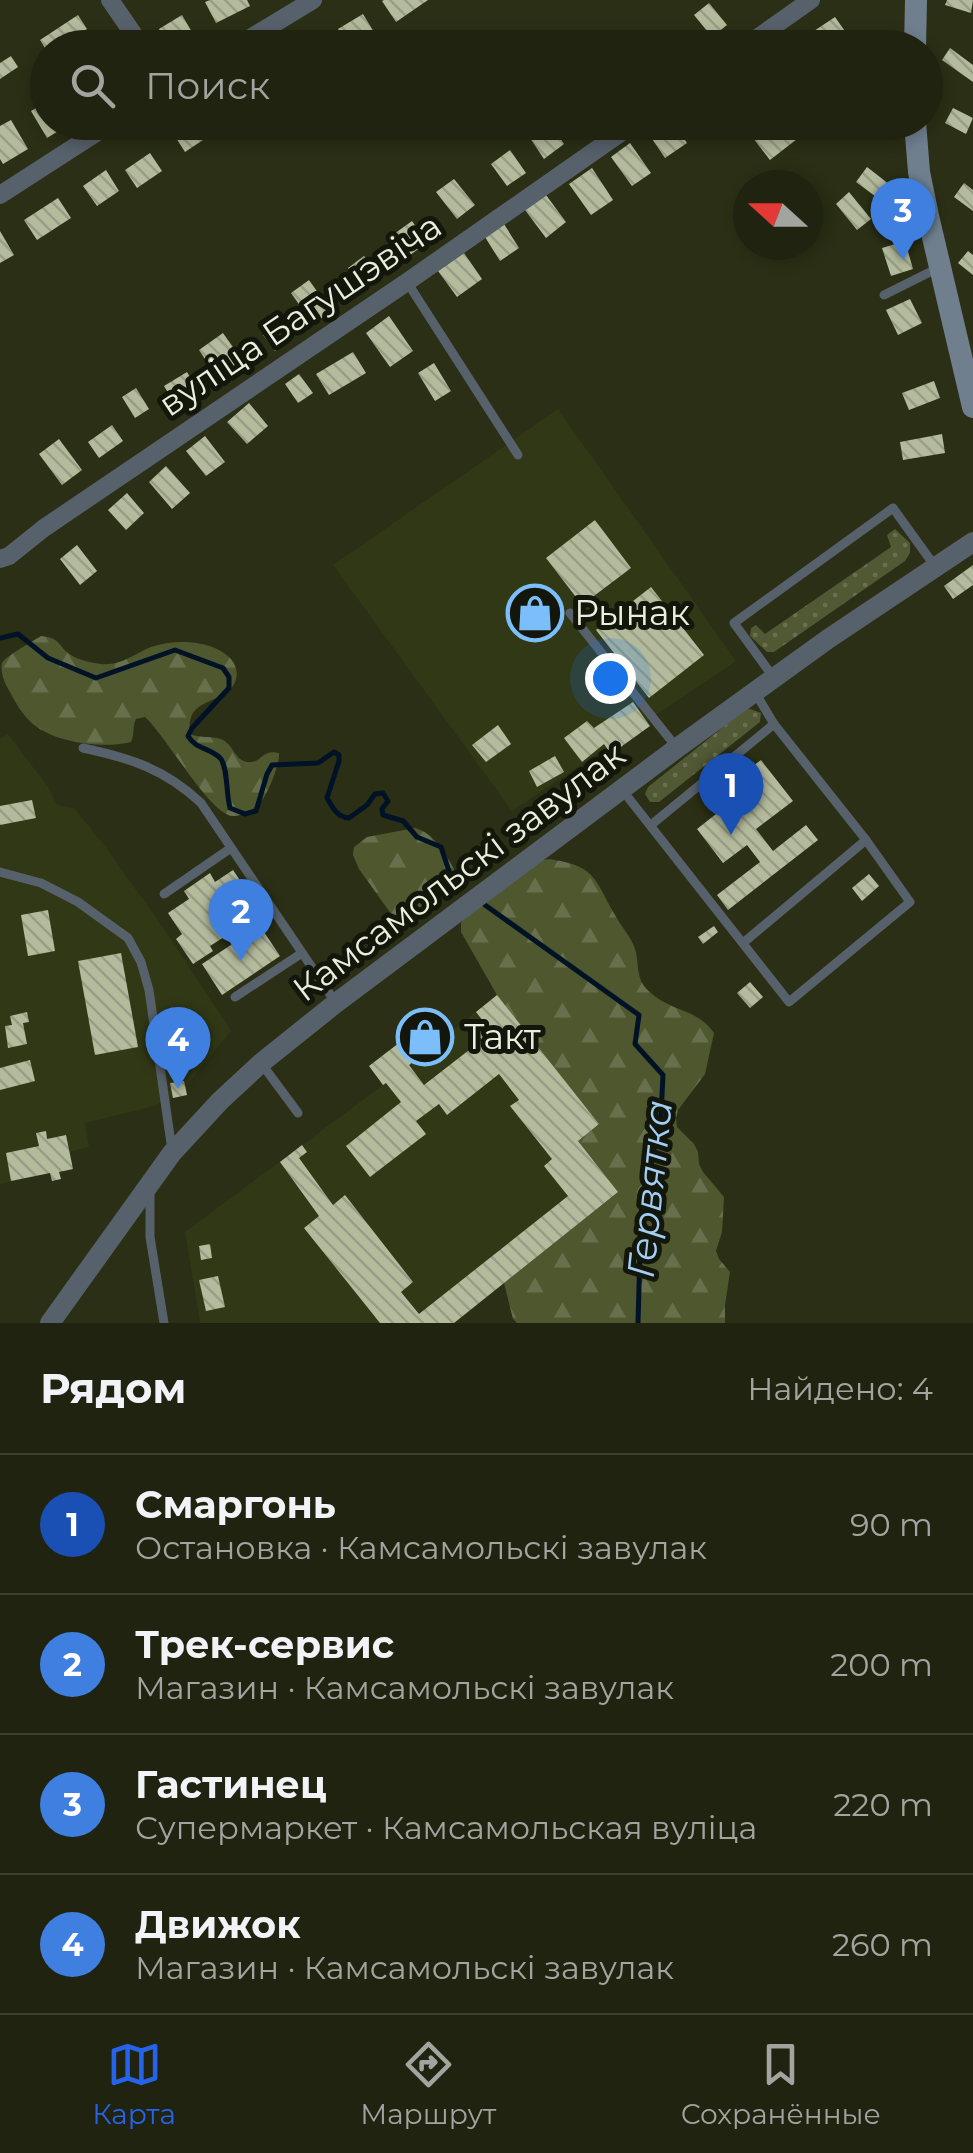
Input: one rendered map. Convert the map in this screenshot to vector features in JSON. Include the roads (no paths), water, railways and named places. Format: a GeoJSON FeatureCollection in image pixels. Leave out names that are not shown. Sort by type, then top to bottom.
{"type":"FeatureCollection","features":[{"type":"Feature","properties":{"kind":"main road"},"geometry":{"type":"LineString","coordinates":[[916,0],[916,30]]}},
{"type":"Feature","properties":{"kind":"main road"},"geometry":{"type":"LineString","coordinates":[[916,140],[919,172],[973,406]]}},
{"type":"Feature","properties":{"kind":"street"},"geometry":{"type":"LineString","coordinates":[[110,0],[131,30]]}},
{"type":"Feature","properties":{"kind":"street"},"geometry":{"type":"LineString","coordinates":[[264,30],[313,0]]}},
{"type":"Feature","properties":{"kind":"street"},"geometry":{"type":"LineString","coordinates":[[768,30],[811,0]]}},
{"type":"Feature","properties":{"kind":"street"},"geometry":{"type":"LineString","coordinates":[[0,195],[85,140]]}},
{"type":"Feature","properties":{"kind":"street","name":"вуліца Багушэвіча"},"geometry":{"type":"LineString","coordinates":[[0,559],[610,140]]}},
{"type":"Feature","properties":{"kind":"street","name":"Камсамольскі завулак"},"geometry":{"type":"LineString","coordinates":[[50,1323],[172,1153],[261,1064],[336,1002],[677,748],[973,542]]}},
{"type":"Feature","properties":{"kind":"lane"},"geometry":{"type":"LineString","coordinates":[[884,295],[940,267]]}},
{"type":"Feature","properties":{"kind":"lane"},"geometry":{"type":"LineString","coordinates":[[406,282],[518,454]]}},
{"type":"Feature","properties":{"kind":"lane"},"geometry":{"type":"LineString","coordinates":[[774,678],[734,623],[893,508],[936,567]]}},
{"type":"Feature","properties":{"kind":"lane"},"geometry":{"type":"LineString","coordinates":[[570,612],[677,748]]}},
{"type":"Feature","properties":{"kind":"lane"},"geometry":{"type":"LineString","coordinates":[[622,790],[788,1002],[910,902],[774,724],[754,692]]}},
{"type":"Feature","properties":{"kind":"lane"},"geometry":{"type":"LineString","coordinates":[[651,825],[774,724]]}},
{"type":"Feature","properties":{"kind":"lane"},"geometry":{"type":"LineString","coordinates":[[82,748],[130,758],[185,787],[201,802],[336,1002]]}},
{"type":"Feature","properties":{"kind":"lane"},"geometry":{"type":"LineString","coordinates":[[742,943],[866,840]]}},
{"type":"Feature","properties":{"kind":"lane"},"geometry":{"type":"LineString","coordinates":[[164,894],[231,848]]}},
{"type":"Feature","properties":{"kind":"lane"},"geometry":{"type":"LineString","coordinates":[[0,872],[42,882],[128,938],[141,962],[149,990],[172,1153]]}},
{"type":"Feature","properties":{"kind":"lane"},"geometry":{"type":"LineString","coordinates":[[235,998],[302,954]]}},
{"type":"Feature","properties":{"kind":"lane"},"geometry":{"type":"LineString","coordinates":[[261,1064],[298,1114]]}},
{"type":"Feature","properties":{"kind":"lane"},"geometry":{"type":"LineString","coordinates":[[150,1184],[150,1238],[164,1323]]}},
{"type":"Feature","properties":{"kind":"waterway","name":"Гервятка"},"geometry":{"type":"LineString","coordinates":[[0,638],[18,634],[48,658],[96,678],[175,650],[223,668],[229,677],[229,688],[188,736],[221,759],[230,808],[245,814],[256,811],[272,765],[318,763],[334,752],[339,761],[327,798],[336,811],[349,818],[375,794],[383,793],[388,801],[383,815],[403,821],[417,837],[441,847],[453,883]]}},
{"type":"Feature","properties":{"kind":"waterway","name":"Гервятка"},"geometry":{"type":"LineString","coordinates":[[485,905],[639,1015],[635,1044],[663,1075],[661,1116],[641,1213],[638,1323]]}},
{"type":"Feature","properties":{"kind":"place","name":"Гастинец"},"geometry":{"type":"Point","coordinates":[903,260]}},
{"type":"Feature","properties":{"kind":"place","name":"Рынак"},"geometry":{"type":"Point","coordinates":[535,613]}},
{"type":"Feature","properties":{"kind":"place","name":"Смаргонь"},"geometry":{"type":"Point","coordinates":[731,835]}},
{"type":"Feature","properties":{"kind":"place","name":"Трек-сервис"},"geometry":{"type":"Point","coordinates":[241,961]}},
{"type":"Feature","properties":{"kind":"place","name":"Такт"},"geometry":{"type":"Point","coordinates":[425,1037]}},
{"type":"Feature","properties":{"kind":"place","name":"Движок"},"geometry":{"type":"Point","coordinates":[178,1089]}}]}
